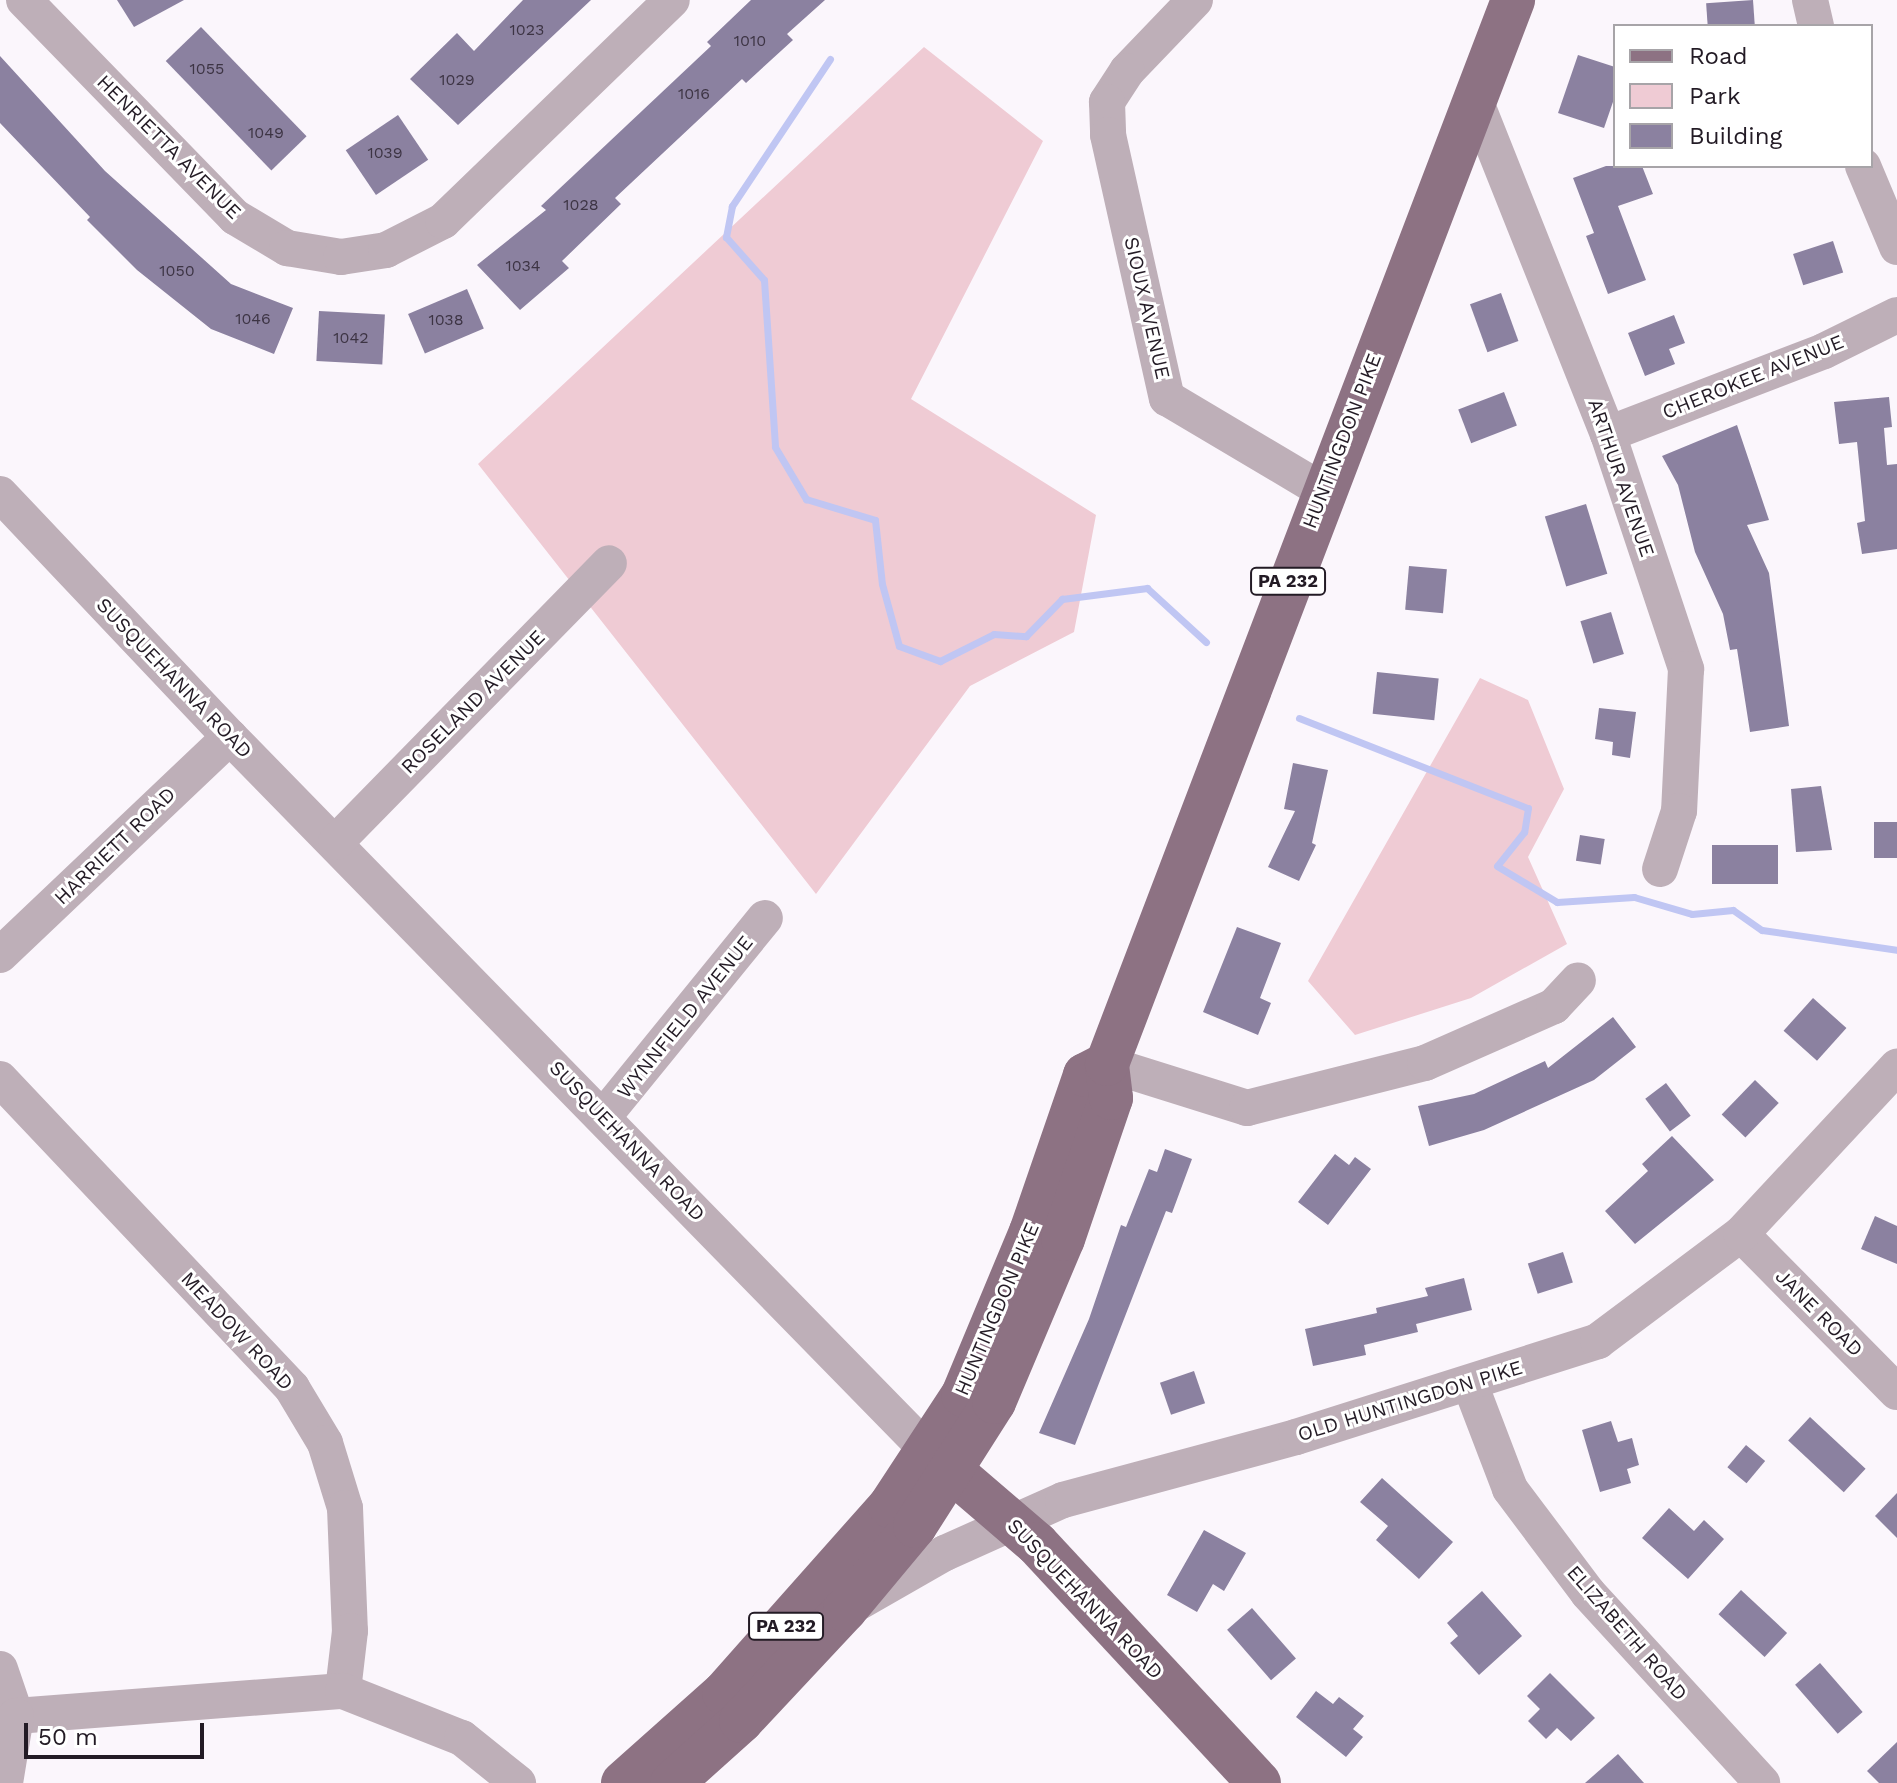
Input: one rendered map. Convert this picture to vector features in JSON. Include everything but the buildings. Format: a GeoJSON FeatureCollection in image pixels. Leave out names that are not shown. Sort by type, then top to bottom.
{"type":"FeatureCollection","features":[{"type":"Feature","properties":{"kind":"main road","name":"HUNTINGDON PIKE"},"geometry":{"type":"LineString","coordinates":[[672,1783],[741,1721],[845,1610],[940,1460],[963,1395],[1031,1232],[1085,1075],[1107,1064],[1322,490],[1513,0]]}},
{"type":"Feature","properties":{"kind":"main road","name":"HUNTINGDON PIKE"},"geometry":{"type":"LineString","coordinates":[[623,1783],[724,1693],[824,1586],[890,1506],[940,1460]]}},
{"type":"Feature","properties":{"kind":"main road","name":"SUSQUEHANNA ROAD"},"geometry":{"type":"LineString","coordinates":[[940,1460],[1013,1521],[1259,1783]]}},
{"type":"Feature","properties":{"kind":"street","name":"HENRIETTA AVENUE"},"geometry":{"type":"LineString","coordinates":[[24,0],[235,217],[287,248],[341,257],[386,250],[443,221],[672,0]]}},
{"type":"Feature","properties":{"kind":"street","name":"SIOUX AVENUE"},"geometry":{"type":"LineString","coordinates":[[1195,0],[1127,71],[1107,102],[1108,135],[1167,398],[1322,490]]}},
{"type":"Feature","properties":{"kind":"street"},"geometry":{"type":"LineString","coordinates":[[1810,0],[1816,24]]}},
{"type":"Feature","properties":{"kind":"street","name":"ARTHUR AVENUE"},"geometry":{"type":"LineString","coordinates":[[1475,100],[1608,434],[1686,669],[1679,811],[1660,869]]}},
{"type":"Feature","properties":{"kind":"street"},"geometry":{"type":"LineString","coordinates":[[1864,168],[1897,247]]}},
{"type":"Feature","properties":{"kind":"street","name":"CHEROKEE AVENUE"},"geometry":{"type":"LineString","coordinates":[[1608,434],[1824,351],[1897,315]]}},
{"type":"Feature","properties":{"kind":"street","name":"SUSQUEHANNA ROAD"},"geometry":{"type":"LineString","coordinates":[[0,494],[230,737],[940,1460]]}},
{"type":"Feature","properties":{"kind":"street","name":"ROSELAND AVENUE"},"geometry":{"type":"LineString","coordinates":[[336,842],[609,563]]}},
{"type":"Feature","properties":{"kind":"street","name":"HARRIETT ROAD"},"geometry":{"type":"LineString","coordinates":[[0,955],[230,737]]}},
{"type":"Feature","properties":{"kind":"street","name":"WYNNFIELD AVENUE"},"geometry":{"type":"LineString","coordinates":[[604,1116],[765,918]]}},
{"type":"Feature","properties":{"kind":"street"},"geometry":{"type":"LineString","coordinates":[[1107,1064],[1247,1108],[1425,1063],[1554,1006],[1578,980]]}},
{"type":"Feature","properties":{"kind":"street","name":"OLD HUNTINGDON PIKE"},"geometry":{"type":"LineString","coordinates":[[845,1610],[1013,1521],[1063,1500],[1470,1384],[1598,1341],[1741,1234],[1897,1067]]}},
{"type":"Feature","properties":{"kind":"street","name":"MEADOW ROAD"},"geometry":{"type":"LineString","coordinates":[[0,1079],[292,1388],[325,1443],[345,1508],[350,1631],[343,1691]]}},
{"type":"Feature","properties":{"kind":"street","name":"JANE ROAD"},"geometry":{"type":"LineString","coordinates":[[1741,1234],[1897,1392]]}},
{"type":"Feature","properties":{"kind":"street","name":"ELIZABETH ROAD"},"geometry":{"type":"LineString","coordinates":[[1470,1384],[1510,1489],[1588,1593],[1762,1783]]}},
{"type":"Feature","properties":{"kind":"street"},"geometry":{"type":"LineString","coordinates":[[0,1669],[16,1716],[5,1783]]}},
{"type":"Feature","properties":{"kind":"street"},"geometry":{"type":"LineString","coordinates":[[16,1716],[343,1691],[462,1738],[518,1783]]}},
{"type":"Feature","properties":{"kind":"green space"},"geometry":{"type":"Polygon","coordinates":[[[924,47],[1043,141],[911,399],[1096,515],[1074,632],[970,686],[816,894],[478,464],[924,47]]]}},
{"type":"Feature","properties":{"kind":"green space"},"geometry":{"type":"Polygon","coordinates":[[[1480,678],[1528,700],[1564,789],[1528,857],[1567,944],[1471,998],[1355,1035],[1308,981],[1480,678]]]}},
{"type":"Feature","properties":{"kind":"waterway"},"geometry":{"type":"LineString","coordinates":[[830,59],[732,206],[726,237],[764,280],[775,447],[806,499],[875,520],[882,584],[899,646],[940,661],[994,634],[1026,636],[1062,599],[1147,588],[1206,642]]}},
{"type":"Feature","properties":{"kind":"waterway"},"geometry":{"type":"LineString","coordinates":[[1299,718],[1528,808],[1524,832],[1497,866],[1557,902],[1634,897],[1692,914],[1733,910],[1762,930],[1897,950]]}}]}
